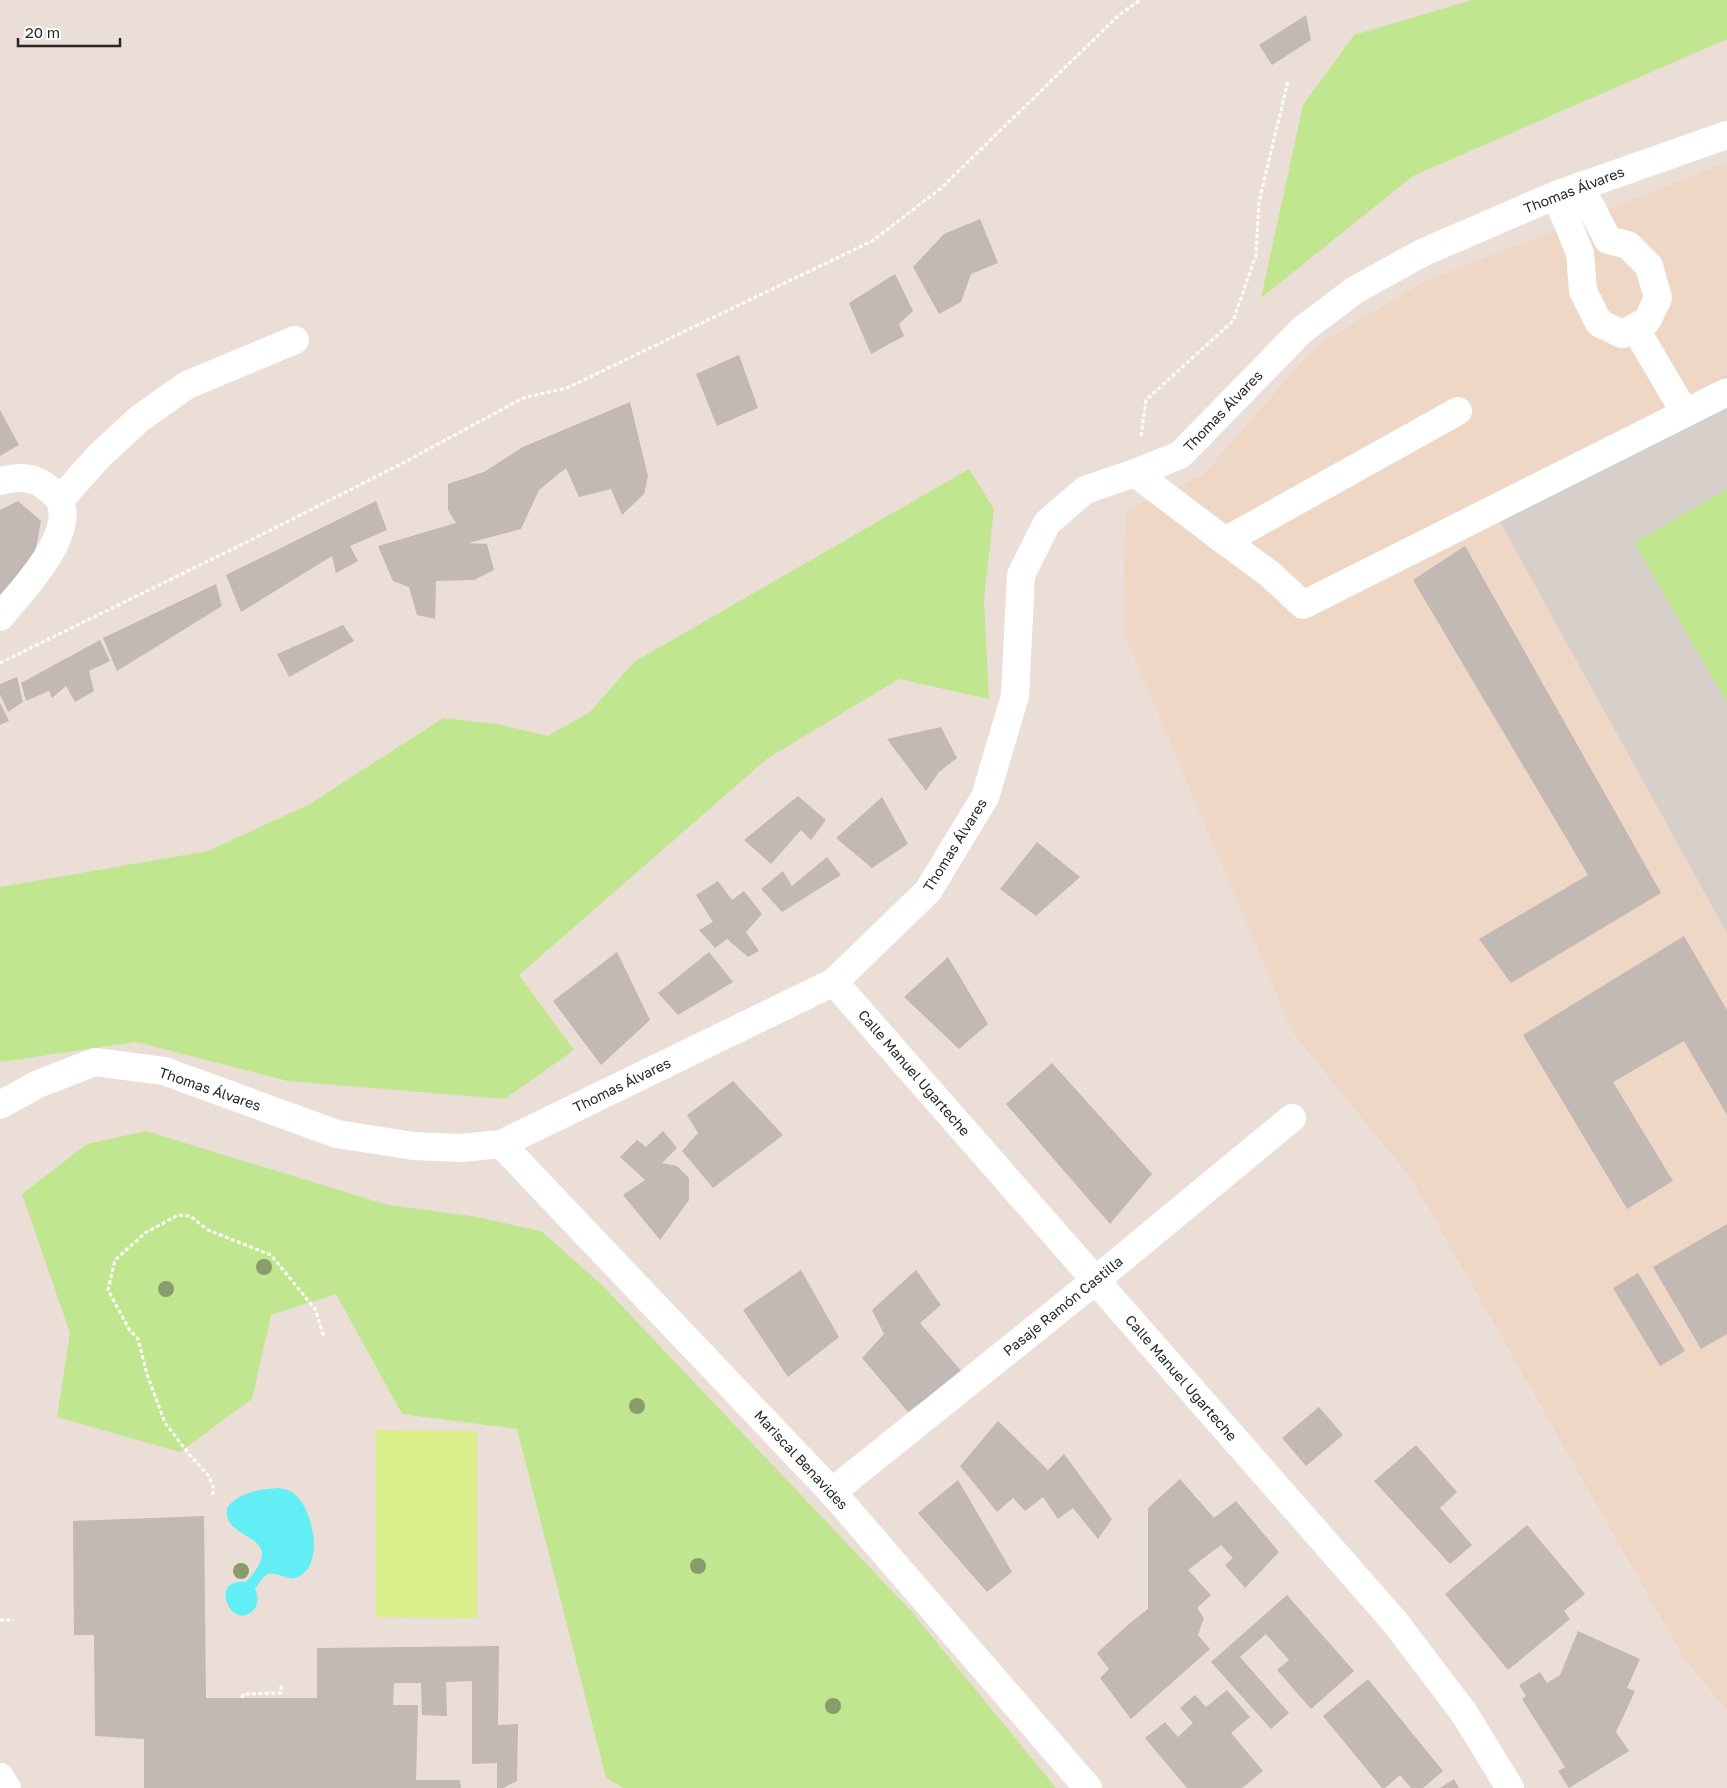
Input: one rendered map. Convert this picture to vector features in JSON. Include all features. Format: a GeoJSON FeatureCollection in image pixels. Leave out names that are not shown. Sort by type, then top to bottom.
{"type":"FeatureCollection","features":[{"type":"Feature","properties":{"kind":"street","name":"Thomas Álvares"},"geometry":{"type":"LineString","coordinates":[[0,1105],[38,1084],[95,1062],[164,1071],[337,1134],[413,1146],[461,1148],[502,1144],[834,982],[928,891],[985,796],[1015,696],[1021,575],[1047,523],[1085,490],[1135,474],[1180,455],[1302,330],[1355,290],[1424,252],[1568,191],[1727,135]]}},
{"type":"Feature","properties":{"kind":"street"},"geometry":{"type":"LineString","coordinates":[[1568,191],[1608,240],[1628,245],[1649,266],[1658,298],[1647,321],[1622,334],[1599,323],[1583,291],[1580,253],[1568,191]]}},
{"type":"Feature","properties":{"kind":"street"},"geometry":{"type":"LineString","coordinates":[[1635,328],[1685,413]]}},
{"type":"Feature","properties":{"kind":"street"},"geometry":{"type":"LineString","coordinates":[[60,500],[98,457],[139,420],[187,385],[295,340]]}},
{"type":"Feature","properties":{"kind":"street"},"geometry":{"type":"LineString","coordinates":[[1135,474],[1271,575],[1303,605],[1727,392]]}},
{"type":"Feature","properties":{"kind":"street"},"geometry":{"type":"LineString","coordinates":[[1224,541],[1458,411]]}},
{"type":"Feature","properties":{"kind":"street"},"geometry":{"type":"LineString","coordinates":[[0,481],[16,477],[34,479],[46,486],[60,500],[63,513],[60,528],[51,552],[0,617]]}},
{"type":"Feature","properties":{"kind":"street","name":"Calle Manuel Ugarteche"},"geometry":{"type":"LineString","coordinates":[[834,982],[1395,1622],[1464,1713],[1510,1788]]}},
{"type":"Feature","properties":{"kind":"street","name":"Pasaje Ramón Castilla"},"geometry":{"type":"LineString","coordinates":[[832,1492],[1096,1280],[1292,1118]]}},
{"type":"Feature","properties":{"kind":"street","name":"Mariscal Benavides"},"geometry":{"type":"LineString","coordinates":[[502,1144],[832,1492],[1088,1788]]}},
{"type":"Feature","properties":{"kind":"street"},"geometry":{"type":"LineString","coordinates":[[0,1776],[7,1788]]}},
{"type":"Feature","properties":{"kind":"path"},"geometry":{"type":"LineString","coordinates":[[0,663],[277,527],[405,462],[523,398],[567,388],[872,241],[940,188],[1119,15],[1140,0]]}},
{"type":"Feature","properties":{"kind":"path"},"geometry":{"type":"LineString","coordinates":[[1135,474],[1146,400],[1233,321],[1256,255],[1260,202],[1288,80]]}},
{"type":"Feature","properties":{"kind":"path"},"geometry":{"type":"LineString","coordinates":[[213,1495],[213,1486],[208,1475],[165,1423],[147,1374],[138,1339],[129,1329],[108,1290],[115,1260],[145,1233],[178,1215],[190,1216],[208,1230],[272,1255],[315,1310],[324,1337]]}},
{"type":"Feature","properties":{"kind":"path"},"geometry":{"type":"LineString","coordinates":[[0,1620],[14,1620]]}},
{"type":"Feature","properties":{"kind":"path"},"geometry":{"type":"LineString","coordinates":[[242,1698],[243,1694],[281,1693],[281,1684]]}},
{"type":"Feature","properties":{"kind":"shaded area"},"geometry":{"type":"Polygon","coordinates":[[[1727,162],[1727,1710],[1685,1660],[1413,1181],[1293,1033],[1123,631],[1126,511],[1203,475],[1317,345],[1424,282],[1727,162]]]}},
{"type":"Feature","properties":{"kind":"shaded area"},"geometry":{"type":"Polygon","coordinates":[[[1727,375],[1727,489],[1634,543],[1727,703],[1727,933],[1494,511],[1727,375]]]}},
{"type":"Feature","properties":{"kind":"green space"},"geometry":{"type":"Polygon","coordinates":[[[1472,0],[1727,0],[1727,39],[1413,176],[1261,298],[1303,105],[1354,35],[1472,0]]]}},
{"type":"Feature","properties":{"kind":"green space"},"geometry":{"type":"Polygon","coordinates":[[[969,469],[994,509],[984,600],[989,699],[899,679],[768,758],[519,975],[574,1050],[505,1099],[288,1081],[136,1042],[0,1062],[0,887],[208,851],[310,804],[443,718],[497,724],[548,736],[590,712],[634,662],[969,469]]]}},
{"type":"Feature","properties":{"kind":"green space"},"geometry":{"type":"Polygon","coordinates":[[[1727,489],[1727,703],[1633,543],[1727,489]]]}},
{"type":"Feature","properties":{"kind":"green space"},"geometry":{"type":"Polygon","coordinates":[[[146,1131],[388,1205],[471,1216],[541,1231],[602,1285],[911,1611],[1056,1788],[624,1788],[606,1778],[517,1429],[402,1414],[336,1294],[271,1315],[252,1399],[180,1452],[57,1417],[70,1333],[22,1194],[87,1144],[146,1131]]]}},
{"type":"Feature","properties":{"kind":"green space"},"geometry":{"type":"Polygon","coordinates":[[[376,1430],[477,1431],[477,1618],[376,1617],[376,1430]]]}},
{"type":"Feature","properties":{"kind":"water"},"geometry":{"type":"Polygon","coordinates":[[[279,1488],[288,1490],[300,1500],[310,1520],[314,1544],[310,1566],[299,1577],[290,1578],[272,1574],[266,1575],[255,1589],[258,1598],[255,1608],[247,1615],[239,1615],[232,1611],[227,1604],[225,1595],[227,1588],[234,1583],[246,1582],[258,1566],[262,1554],[259,1546],[252,1539],[234,1527],[228,1519],[227,1508],[237,1498],[250,1492],[279,1488]]]}},
{"type":"Feature","properties":{"kind":"building"},"geometry":{"type":"Polygon","coordinates":[[[1306,15],[1311,40],[1272,65],[1259,45],[1306,15]]]}},
{"type":"Feature","properties":{"kind":"building"},"geometry":{"type":"Polygon","coordinates":[[[980,219],[998,263],[971,274],[961,302],[939,314],[913,267],[944,234],[980,219]]]}},
{"type":"Feature","properties":{"kind":"building"},"geometry":{"type":"Polygon","coordinates":[[[895,274],[913,311],[899,324],[904,336],[871,354],[849,303],[895,274]]]}},
{"type":"Feature","properties":{"kind":"building"},"geometry":{"type":"Polygon","coordinates":[[[739,355],[758,408],[717,426],[696,374],[739,355]]]}},
{"type":"Feature","properties":{"kind":"building"},"geometry":{"type":"Polygon","coordinates":[[[630,402],[648,476],[644,494],[622,515],[611,489],[579,497],[566,468],[539,490],[521,529],[468,543],[487,544],[494,570],[474,580],[436,581],[435,619],[417,615],[409,587],[393,581],[378,546],[456,523],[448,510],[448,484],[484,472],[523,447],[630,402]]]}},
{"type":"Feature","properties":{"kind":"building"},"geometry":{"type":"Polygon","coordinates":[[[0,410],[19,445],[0,456],[0,410]]]}},
{"type":"Feature","properties":{"kind":"building"},"geometry":{"type":"Polygon","coordinates":[[[18,501],[41,521],[34,558],[0,595],[0,510],[18,501]]]}},
{"type":"Feature","properties":{"kind":"building"},"geometry":{"type":"Polygon","coordinates":[[[376,501],[387,530],[350,546],[358,561],[336,573],[332,556],[241,612],[226,575],[376,501]]]}},
{"type":"Feature","properties":{"kind":"building"},"geometry":{"type":"Polygon","coordinates":[[[1465,546],[1661,893],[1511,983],[1479,939],[1588,875],[1413,580],[1465,546]]]}},
{"type":"Feature","properties":{"kind":"building"},"geometry":{"type":"Polygon","coordinates":[[[216,584],[222,606],[117,671],[103,638],[216,584]]]}},
{"type":"Feature","properties":{"kind":"building"},"geometry":{"type":"Polygon","coordinates":[[[343,625],[354,641],[289,677],[277,654],[343,625]]]}},
{"type":"Feature","properties":{"kind":"building"},"geometry":{"type":"Polygon","coordinates":[[[100,640],[110,661],[89,671],[94,691],[75,702],[66,686],[52,698],[49,691],[26,701],[21,683],[100,640]]]}},
{"type":"Feature","properties":{"kind":"building"},"geometry":{"type":"Polygon","coordinates":[[[17,677],[23,702],[8,712],[0,694],[0,684],[17,677]]]}},
{"type":"Feature","properties":{"kind":"building"},"geometry":{"type":"Polygon","coordinates":[[[0,703],[9,721],[0,725],[0,703]]]}},
{"type":"Feature","properties":{"kind":"building"},"geometry":{"type":"Polygon","coordinates":[[[941,727],[957,758],[939,772],[926,791],[887,739],[941,727]]]}},
{"type":"Feature","properties":{"kind":"building"},"geometry":{"type":"Polygon","coordinates":[[[798,796],[826,820],[811,840],[801,830],[771,864],[744,840],[798,796]]]}},
{"type":"Feature","properties":{"kind":"building"},"geometry":{"type":"Polygon","coordinates":[[[882,797],[908,844],[872,868],[836,838],[882,797]]]}},
{"type":"Feature","properties":{"kind":"building"},"geometry":{"type":"Polygon","coordinates":[[[1037,842],[1080,877],[1036,916],[1000,889],[1037,842]]]}},
{"type":"Feature","properties":{"kind":"building"},"geometry":{"type":"Polygon","coordinates":[[[827,857],[841,875],[782,912],[761,889],[783,871],[792,886],[827,857]]]}},
{"type":"Feature","properties":{"kind":"building"},"geometry":{"type":"Polygon","coordinates":[[[718,881],[732,900],[744,891],[762,914],[746,932],[759,951],[748,957],[727,939],[715,948],[699,930],[713,922],[696,895],[718,881]]]}},
{"type":"Feature","properties":{"kind":"building"},"geometry":{"type":"Polygon","coordinates":[[[1684,936],[1727,1010],[1727,1115],[1684,1041],[1613,1082],[1673,1181],[1627,1209],[1523,1035],[1684,936]]]}},
{"type":"Feature","properties":{"kind":"building"},"geometry":{"type":"Polygon","coordinates":[[[617,952],[650,1020],[601,1065],[553,1001],[617,952]]]}},
{"type":"Feature","properties":{"kind":"building"},"geometry":{"type":"Polygon","coordinates":[[[709,952],[733,982],[678,1015],[658,993],[709,952]]]}},
{"type":"Feature","properties":{"kind":"building"},"geometry":{"type":"Polygon","coordinates":[[[948,957],[988,1024],[959,1049],[904,997],[948,957]]]}},
{"type":"Feature","properties":{"kind":"building"},"geometry":{"type":"Polygon","coordinates":[[[1052,1063],[1152,1174],[1110,1224],[1006,1104],[1052,1063]]]}},
{"type":"Feature","properties":{"kind":"building"},"geometry":{"type":"Polygon","coordinates":[[[733,1081],[783,1135],[713,1188],[682,1151],[698,1133],[687,1115],[733,1081]]]}},
{"type":"Feature","properties":{"kind":"building"},"geometry":{"type":"Polygon","coordinates":[[[663,1131],[677,1148],[662,1163],[677,1166],[689,1178],[689,1200],[660,1240],[623,1195],[645,1180],[620,1157],[637,1140],[646,1147],[663,1131]]]}},
{"type":"Feature","properties":{"kind":"building"},"geometry":{"type":"Polygon","coordinates":[[[1727,1224],[1727,1334],[1701,1349],[1653,1267],[1727,1224]]]}},
{"type":"Feature","properties":{"kind":"building"},"geometry":{"type":"Polygon","coordinates":[[[801,1270],[839,1337],[788,1377],[743,1310],[801,1270]]]}},
{"type":"Feature","properties":{"kind":"building"},"geometry":{"type":"Polygon","coordinates":[[[916,1270],[941,1305],[920,1323],[963,1373],[908,1412],[862,1358],[884,1334],[872,1310],[916,1270]]]}},
{"type":"Feature","properties":{"kind":"building"},"geometry":{"type":"Polygon","coordinates":[[[1638,1273],[1685,1351],[1660,1366],[1613,1288],[1638,1273]]]}},
{"type":"Feature","properties":{"kind":"building"},"geometry":{"type":"Polygon","coordinates":[[[1319,1407],[1343,1435],[1306,1466],[1282,1438],[1319,1407]]]}},
{"type":"Feature","properties":{"kind":"building"},"geometry":{"type":"Polygon","coordinates":[[[998,1421],[1048,1470],[1064,1454],[1112,1519],[1098,1539],[1073,1508],[1058,1519],[1043,1497],[1025,1511],[1013,1498],[997,1512],[960,1466],[998,1421]]]}},
{"type":"Feature","properties":{"kind":"building"},"geometry":{"type":"Polygon","coordinates":[[[1416,1445],[1457,1492],[1440,1508],[1472,1545],[1450,1564],[1374,1481],[1416,1445]]]}},
{"type":"Feature","properties":{"kind":"building"},"geometry":{"type":"Polygon","coordinates":[[[1180,1479],[1214,1518],[1236,1501],[1279,1552],[1245,1588],[1225,1565],[1233,1558],[1221,1545],[1188,1570],[1211,1595],[1197,1608],[1204,1618],[1198,1635],[1210,1649],[1131,1719],[1100,1678],[1109,1669],[1097,1653],[1148,1609],[1148,1508],[1180,1479]]]}},
{"type":"Feature","properties":{"kind":"building"},"geometry":{"type":"Polygon","coordinates":[[[958,1480],[1012,1572],[987,1592],[918,1513],[958,1480]]]}},
{"type":"Feature","properties":{"kind":"building"},"geometry":{"type":"Polygon","coordinates":[[[204,1516],[206,1698],[317,1698],[317,1648],[499,1646],[498,1725],[518,1724],[517,1781],[503,1788],[497,1788],[497,1763],[472,1764],[472,1681],[446,1682],[447,1716],[422,1715],[421,1683],[394,1683],[393,1705],[418,1705],[416,1780],[460,1780],[461,1788],[144,1788],[144,1739],[95,1736],[94,1635],[74,1635],[73,1521],[204,1516]]]}},
{"type":"Feature","properties":{"kind":"building"},"geometry":{"type":"Polygon","coordinates":[[[1527,1525],[1585,1594],[1564,1611],[1570,1619],[1508,1670],[1445,1594],[1527,1525]]]}},
{"type":"Feature","properties":{"kind":"building"},"geometry":{"type":"Polygon","coordinates":[[[1287,1595],[1354,1671],[1311,1709],[1277,1670],[1289,1660],[1266,1634],[1240,1657],[1289,1713],[1271,1729],[1211,1662],[1287,1595]]]}},
{"type":"Feature","properties":{"kind":"building"},"geometry":{"type":"Polygon","coordinates":[[[1578,1631],[1640,1659],[1627,1688],[1635,1691],[1616,1732],[1629,1751],[1569,1788],[1558,1771],[1565,1767],[1522,1699],[1526,1696],[1519,1685],[1540,1672],[1547,1683],[1560,1675],[1578,1631]]]}},
{"type":"Feature","properties":{"kind":"building"},"geometry":{"type":"Polygon","coordinates":[[[1368,1679],[1443,1771],[1423,1788],[1411,1788],[1400,1775],[1385,1788],[1382,1788],[1323,1716],[1368,1679]]]}},
{"type":"Feature","properties":{"kind":"building"},"geometry":{"type":"Polygon","coordinates":[[[1227,1690],[1250,1717],[1231,1733],[1263,1771],[1242,1788],[1187,1788],[1145,1738],[1165,1722],[1178,1737],[1193,1723],[1180,1708],[1195,1695],[1206,1707],[1227,1690]]]}},
{"type":"Feature","properties":{"kind":"building"},"geometry":{"type":"Polygon","coordinates":[[[1454,1779],[1459,1788],[1440,1788],[1454,1779]]]}}]}
